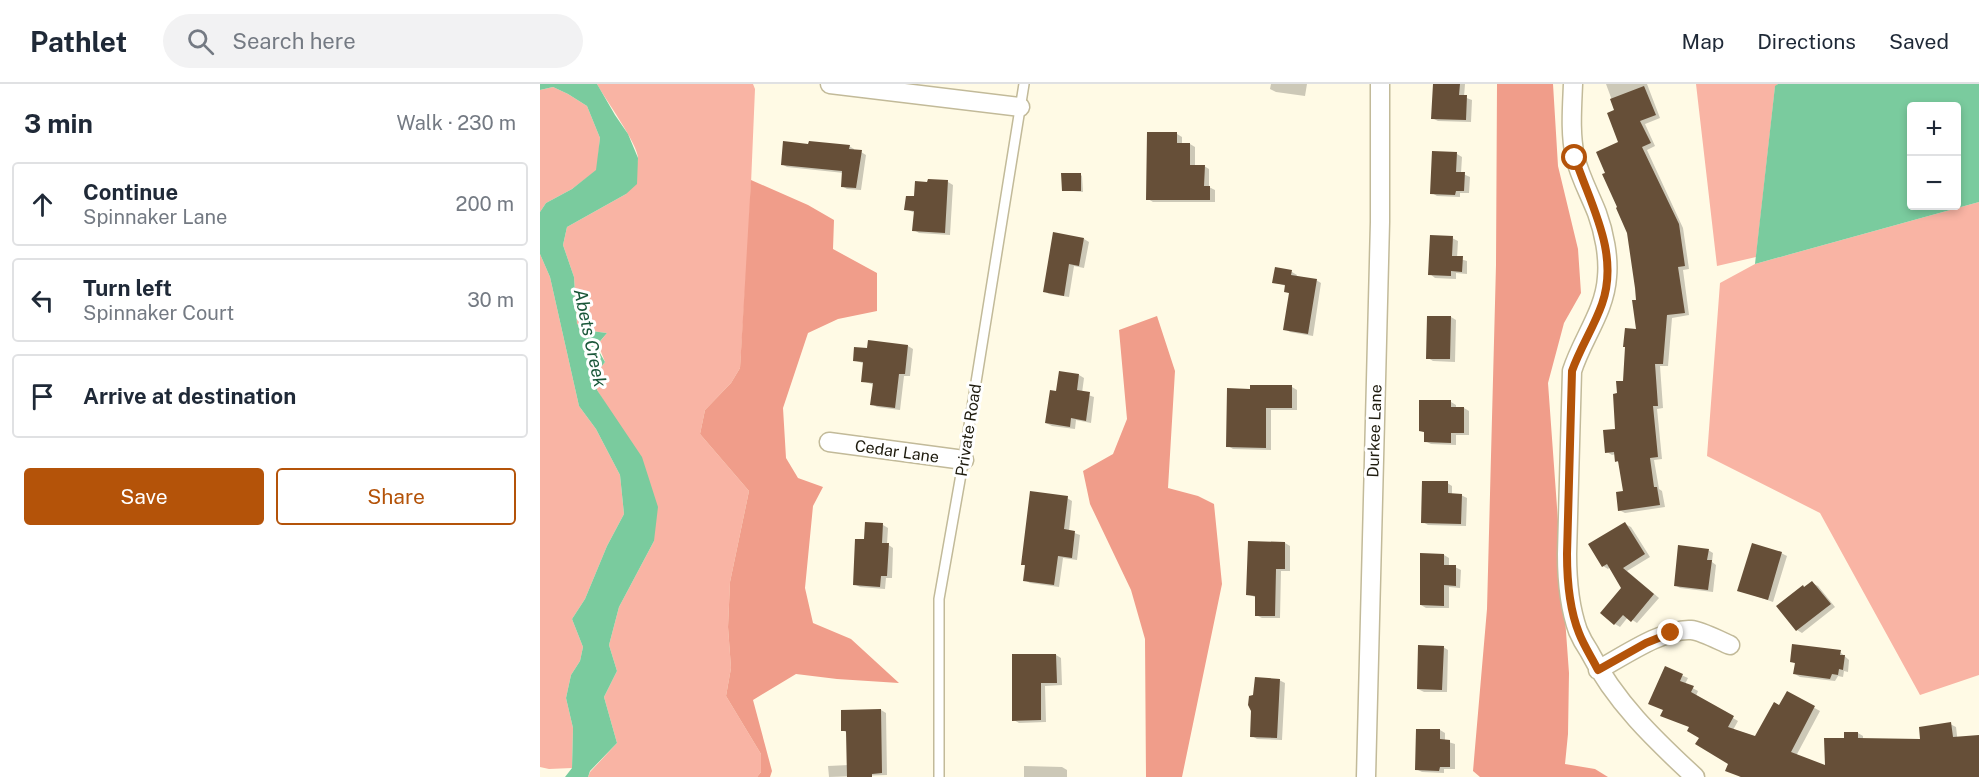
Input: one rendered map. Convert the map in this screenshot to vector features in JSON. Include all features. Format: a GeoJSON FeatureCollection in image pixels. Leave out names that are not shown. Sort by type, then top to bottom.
{"type":"FeatureCollection","features":[{"type":"Feature","properties":{"kind":"street"},"geometry":{"type":"LineString","coordinates":[[830,84],[1020,107]]}},
{"type":"Feature","properties":{"kind":"street","name":"Durkee Lane"},"geometry":{"type":"LineString","coordinates":[[1366,777],[1380,222],[1380,84]]}},
{"type":"Feature","properties":{"kind":"street"},"geometry":{"type":"LineString","coordinates":[[1573,84],[1572,132],[1575,158],[1583,183],[1598,215],[1605,243],[1607,276],[1602,303],[1577,355],[1572,371],[1567,577],[1571,603],[1578,632],[1598,670],[1618,700],[1695,777]]}},
{"type":"Feature","properties":{"kind":"street","name":"Cedar Lane"},"geometry":{"type":"LineString","coordinates":[[829,442],[964,460]]}},
{"type":"Feature","properties":{"kind":"street"},"geometry":{"type":"LineString","coordinates":[[1598,670],[1646,643],[1671,633],[1692,630],[1730,645]]}},
{"type":"Feature","properties":{"kind":"lane","name":"Private Road"},"geometry":{"type":"LineString","coordinates":[[939,777],[939,599],[964,460],[1024,84]]}},
{"type":"Feature","properties":{"kind":"shaded area"},"geometry":{"type":"Polygon","coordinates":[[[597,84],[753,84],[755,89],[740,368],[731,383],[705,410],[700,434],[749,491],[730,582],[728,627],[731,668],[726,696],[761,754],[761,772],[757,777],[588,777],[617,743],[604,697],[617,671],[609,645],[619,607],[654,541],[608,408],[597,390],[595,375],[605,362],[598,344],[607,333],[591,331],[577,324],[574,277],[563,245],[567,227],[626,194],[638,161],[633,143],[597,84]]]}},
{"type":"Feature","properties":{"kind":"shaded area"},"geometry":{"type":"Polygon","coordinates":[[[1497,84],[1553,84],[1558,166],[1578,249],[1581,293],[1564,323],[1548,383],[1569,673],[1565,764],[1595,769],[1608,777],[1480,777],[1473,771],[1487,609],[1496,265],[1497,84]]]}},
{"type":"Feature","properties":{"kind":"shaded area"},"geometry":{"type":"Polygon","coordinates":[[[1696,84],[1778,84],[1775,87],[1756,257],[1717,266],[1696,84]]]}},
{"type":"Feature","properties":{"kind":"shaded area"},"geometry":{"type":"Polygon","coordinates":[[[553,87],[587,106],[600,138],[597,170],[572,189],[546,203],[540,212],[540,90],[553,87]]]}},
{"type":"Feature","properties":{"kind":"shaded area"},"geometry":{"type":"Polygon","coordinates":[[[751,180],[808,205],[834,220],[833,249],[877,273],[877,311],[838,319],[808,333],[783,408],[786,458],[798,478],[823,487],[813,506],[805,588],[813,623],[851,639],[899,683],[796,674],[753,700],[772,771],[770,777],[757,777],[761,772],[761,754],[726,696],[731,668],[728,627],[730,582],[749,491],[700,434],[705,410],[731,383],[740,368],[751,180]]]}},
{"type":"Feature","properties":{"kind":"shaded area"},"geometry":{"type":"Polygon","coordinates":[[[1979,202],[1979,675],[1920,695],[1820,513],[1707,456],[1720,283],[1755,264],[1950,210],[1961,210],[1961,207],[1979,202]]]}},
{"type":"Feature","properties":{"kind":"shaded area"},"geometry":{"type":"Polygon","coordinates":[[[540,254],[550,277],[579,406],[596,429],[620,475],[624,514],[607,546],[585,599],[572,619],[583,647],[580,661],[571,675],[566,698],[573,728],[572,768],[549,769],[540,767],[540,254]]]}},
{"type":"Feature","properties":{"kind":"shaded area"},"geometry":{"type":"Polygon","coordinates":[[[1157,316],[1175,371],[1168,488],[1198,496],[1214,504],[1222,584],[1182,777],[1146,777],[1145,639],[1131,590],[1090,504],[1083,471],[1113,454],[1127,419],[1119,330],[1157,316]]]}},
{"type":"Feature","properties":{"kind":"water","name":"Abets Creek"},"geometry":{"type":"Polygon","coordinates":[[[540,84],[597,84],[628,134],[638,158],[637,184],[626,194],[567,227],[563,245],[574,277],[577,324],[591,331],[607,333],[596,346],[605,362],[595,375],[597,390],[642,457],[658,507],[654,541],[619,607],[609,645],[617,671],[604,697],[617,743],[590,771],[588,777],[565,777],[572,768],[573,728],[566,698],[571,675],[580,661],[583,647],[572,619],[585,599],[607,546],[624,514],[620,475],[596,429],[579,406],[550,277],[540,254],[540,212],[546,203],[572,189],[596,170],[600,138],[587,106],[553,87],[540,90],[540,84]]]}},
{"type":"Feature","properties":{"kind":"water"},"geometry":{"type":"Polygon","coordinates":[[[1778,84],[1979,84],[1979,202],[1961,207],[1961,102],[1907,102],[1907,210],[1950,210],[1755,264],[1775,86],[1778,84]]]}},
{"type":"Feature","properties":{"kind":"building"},"geometry":{"type":"Polygon","coordinates":[[[1433,84],[1460,84],[1459,95],[1467,95],[1466,120],[1431,119],[1433,84]]]}},
{"type":"Feature","properties":{"kind":"building"},"geometry":{"type":"Polygon","coordinates":[[[1644,86],[1656,115],[1640,121],[1651,143],[1642,147],[1679,224],[1685,266],[1678,267],[1685,313],[1667,315],[1663,364],[1655,364],[1658,406],[1653,406],[1658,457],[1650,458],[1654,487],[1657,487],[1660,505],[1618,511],[1616,492],[1623,491],[1618,461],[1615,462],[1614,452],[1605,453],[1603,430],[1615,429],[1613,394],[1617,393],[1616,381],[1623,381],[1625,328],[1636,329],[1632,300],[1636,300],[1627,233],[1602,174],[1605,173],[1596,152],[1618,142],[1607,113],[1614,110],[1610,99],[1644,86]]]}},
{"type":"Feature","properties":{"kind":"building"},"geometry":{"type":"Polygon","coordinates":[[[1147,132],[1177,132],[1177,143],[1190,143],[1190,165],[1205,165],[1204,186],[1210,186],[1210,200],[1146,200],[1147,132]]]}},
{"type":"Feature","properties":{"kind":"building"},"geometry":{"type":"Polygon","coordinates":[[[783,141],[850,145],[849,149],[862,150],[856,188],[841,187],[842,171],[781,165],[783,141]]]}},
{"type":"Feature","properties":{"kind":"building"},"geometry":{"type":"Polygon","coordinates":[[[1432,151],[1457,152],[1456,172],[1465,172],[1464,191],[1456,191],[1455,195],[1430,194],[1432,151]]]}},
{"type":"Feature","properties":{"kind":"building"},"geometry":{"type":"Polygon","coordinates":[[[1061,173],[1081,173],[1081,191],[1062,191],[1061,173]]]}},
{"type":"Feature","properties":{"kind":"building"},"geometry":{"type":"Polygon","coordinates":[[[928,179],[948,180],[945,233],[912,231],[914,211],[904,210],[906,196],[914,196],[915,181],[927,182],[928,179]]]}},
{"type":"Feature","properties":{"kind":"building"},"geometry":{"type":"Polygon","coordinates":[[[1053,232],[1084,238],[1079,266],[1069,264],[1064,296],[1043,292],[1053,232]]]}},
{"type":"Feature","properties":{"kind":"building"},"geometry":{"type":"Polygon","coordinates":[[[1430,235],[1453,236],[1452,256],[1463,256],[1462,272],[1451,271],[1451,276],[1428,275],[1430,235]]]}},
{"type":"Feature","properties":{"kind":"building"},"geometry":{"type":"Polygon","coordinates":[[[1275,267],[1292,270],[1291,275],[1317,279],[1308,334],[1283,330],[1289,293],[1284,292],[1285,285],[1272,283],[1275,267]]]}},
{"type":"Feature","properties":{"kind":"building"},"geometry":{"type":"Polygon","coordinates":[[[1427,316],[1451,316],[1450,359],[1426,359],[1427,316]]]}},
{"type":"Feature","properties":{"kind":"building"},"geometry":{"type":"Polygon","coordinates":[[[868,340],[908,345],[905,374],[899,374],[895,408],[870,405],[873,383],[861,382],[863,362],[853,361],[854,347],[867,348],[868,340]]]}},
{"type":"Feature","properties":{"kind":"building"},"geometry":{"type":"Polygon","coordinates":[[[1059,371],[1079,374],[1077,390],[1090,392],[1086,421],[1071,418],[1070,427],[1045,423],[1050,390],[1056,391],[1059,371]]]}},
{"type":"Feature","properties":{"kind":"building"},"geometry":{"type":"Polygon","coordinates":[[[1250,385],[1292,385],[1292,408],[1266,408],[1266,448],[1226,447],[1227,388],[1250,389],[1250,385]]]}},
{"type":"Feature","properties":{"kind":"building"},"geometry":{"type":"Polygon","coordinates":[[[1419,400],[1451,400],[1451,407],[1464,407],[1464,433],[1451,433],[1451,443],[1424,442],[1424,432],[1419,431],[1419,400]]]}},
{"type":"Feature","properties":{"kind":"building"},"geometry":{"type":"Polygon","coordinates":[[[1422,481],[1448,481],[1448,493],[1462,494],[1461,524],[1421,523],[1422,481]]]}},
{"type":"Feature","properties":{"kind":"building"},"geometry":{"type":"Polygon","coordinates":[[[1030,491],[1068,496],[1064,529],[1075,531],[1072,558],[1058,556],[1054,585],[1023,581],[1025,565],[1021,565],[1030,491]]]}},
{"type":"Feature","properties":{"kind":"building"},"geometry":{"type":"Polygon","coordinates":[[[865,522],[883,523],[882,543],[889,543],[887,576],[881,576],[880,587],[853,585],[855,539],[864,539],[865,522]]]}},
{"type":"Feature","properties":{"kind":"building"},"geometry":{"type":"Polygon","coordinates":[[[1625,522],[1645,554],[1623,568],[1654,594],[1631,622],[1623,615],[1614,625],[1600,613],[1621,588],[1607,564],[1602,567],[1588,544],[1625,522]]]}},
{"type":"Feature","properties":{"kind":"building"},"geometry":{"type":"Polygon","coordinates":[[[1248,541],[1285,542],[1285,569],[1276,569],[1275,616],[1255,616],[1255,596],[1246,595],[1248,541]]]}},
{"type":"Feature","properties":{"kind":"building"},"geometry":{"type":"Polygon","coordinates":[[[1752,543],[1782,552],[1768,600],[1737,591],[1752,543]]]}},
{"type":"Feature","properties":{"kind":"building"},"geometry":{"type":"Polygon","coordinates":[[[1678,545],[1709,549],[1707,560],[1712,560],[1708,590],[1674,586],[1678,545]]]}},
{"type":"Feature","properties":{"kind":"building"},"geometry":{"type":"Polygon","coordinates":[[[1420,553],[1444,554],[1444,565],[1456,565],[1456,586],[1444,585],[1444,606],[1420,605],[1420,553]]]}},
{"type":"Feature","properties":{"kind":"building"},"geometry":{"type":"Polygon","coordinates":[[[1812,581],[1831,604],[1796,631],[1776,606],[1803,585],[1804,587],[1812,581]]]}},
{"type":"Feature","properties":{"kind":"building"},"geometry":{"type":"Polygon","coordinates":[[[1792,644],[1841,650],[1840,655],[1845,655],[1843,670],[1839,669],[1838,675],[1832,674],[1830,679],[1793,674],[1795,663],[1790,662],[1792,644]]]}},
{"type":"Feature","properties":{"kind":"building"},"geometry":{"type":"Polygon","coordinates":[[[1418,645],[1444,646],[1442,690],[1417,689],[1418,645]]]}},
{"type":"Feature","properties":{"kind":"building"},"geometry":{"type":"Polygon","coordinates":[[[1012,654],[1056,654],[1057,683],[1041,683],[1041,720],[1012,721],[1012,654]]]}},
{"type":"Feature","properties":{"kind":"building"},"geometry":{"type":"Polygon","coordinates":[[[1665,666],[1683,674],[1680,681],[1694,686],[1691,692],[1734,716],[1728,727],[1755,736],[1774,702],[1779,705],[1787,691],[1815,706],[1791,752],[1825,765],[1824,738],[1844,738],[1844,732],[1858,732],[1858,738],[1920,739],[1919,727],[1951,722],[1953,737],[1979,735],[1979,777],[1741,777],[1725,771],[1728,764],[1695,744],[1699,738],[1687,731],[1689,727],[1660,716],[1663,710],[1648,704],[1665,666]]]}},
{"type":"Feature","properties":{"kind":"building"},"geometry":{"type":"Polygon","coordinates":[[[1255,677],[1280,679],[1277,738],[1250,737],[1251,711],[1248,705],[1249,696],[1253,695],[1255,677]]]}},
{"type":"Feature","properties":{"kind":"building"},"geometry":{"type":"Polygon","coordinates":[[[881,709],[882,773],[872,774],[872,777],[847,777],[846,731],[841,731],[841,710],[881,709]]]}},
{"type":"Feature","properties":{"kind":"building"},"geometry":{"type":"Polygon","coordinates":[[[1416,729],[1440,729],[1440,739],[1450,740],[1450,767],[1440,767],[1439,771],[1415,770],[1416,729]]]}},
{"type":"Feature","properties":{"kind":"route"},"geometry":{"type":"LineString","coordinates":[[1575,158],[1583,183],[1598,215],[1605,243],[1607,276],[1602,303],[1577,355],[1572,371],[1567,554],[1567,577],[1571,603],[1578,632],[1598,670],[1646,643],[1671,633]]}}]}
